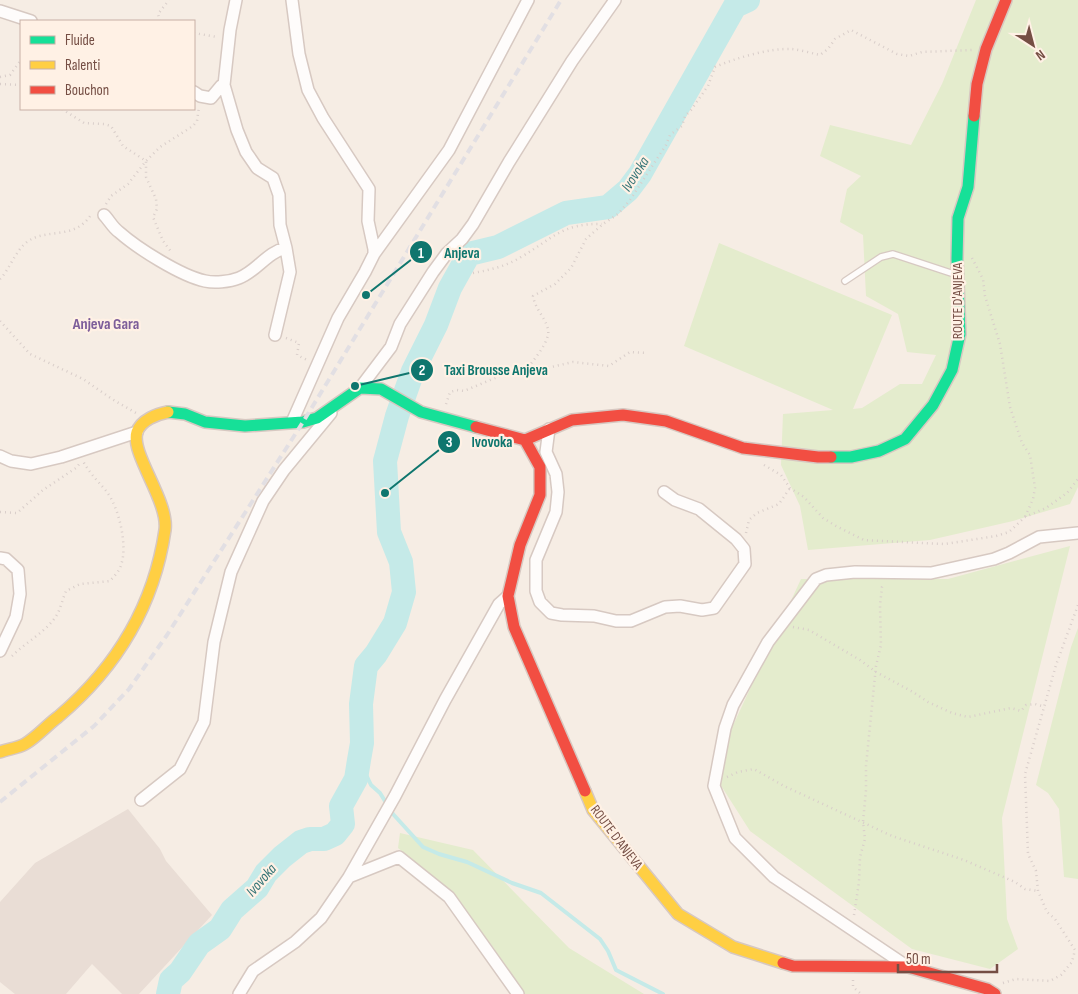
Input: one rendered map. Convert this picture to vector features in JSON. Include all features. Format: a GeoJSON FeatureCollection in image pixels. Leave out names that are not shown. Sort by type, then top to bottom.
{"type":"FeatureCollection","features":[{"type":"Feature","properties":{"kind":"street"},"geometry":{"type":"LineString","coordinates":[[236,0],[229,38],[224,85],[236,130],[246,152],[257,168],[273,178],[279,196],[280,225],[290,272],[275,335]]}},
{"type":"Feature","properties":{"kind":"street"},"geometry":{"type":"LineString","coordinates":[[292,0],[299,54],[308,90],[323,118],[369,189],[368,221],[374,254]]}},
{"type":"Feature","properties":{"kind":"street"},"geometry":{"type":"LineString","coordinates":[[292,422],[338,318],[366,272],[374,254],[449,150],[528,0]]}},
{"type":"Feature","properties":{"kind":"street"},"geometry":{"type":"LineString","coordinates":[[0,456],[12,461],[31,464],[62,458],[137,432],[145,422],[157,414],[169,412],[185,414],[205,422],[245,426],[303,422],[317,418],[360,388],[391,347],[400,324],[433,272],[473,224],[508,162],[572,62],[615,0]]}},
{"type":"Feature","properties":{"kind":"street","name":"ROUTE D'ANJEVA"},"geometry":{"type":"LineString","coordinates":[[991,992],[908,967],[793,966],[733,947],[678,914],[593,810],[514,627],[508,596],[520,545],[540,495],[540,467],[525,440],[549,429],[572,420],[623,416],[666,421],[743,448],[818,457],[851,457],[880,452],[905,439],[934,405],[952,370],[960,334],[958,218],[968,187],[977,84],[985,51],[1006,0]]}},
{"type":"Feature","properties":{"kind":"street"},"geometry":{"type":"LineString","coordinates":[[0,12],[28,20]]}},
{"type":"Feature","properties":{"kind":"street"},"geometry":{"type":"LineString","coordinates":[[197,94],[210,98],[224,85]]}},
{"type":"Feature","properties":{"kind":"street"},"geometry":{"type":"LineString","coordinates":[[104,215],[118,232],[164,263],[206,282],[239,278],[254,270],[276,250],[286,248]]}},
{"type":"Feature","properties":{"kind":"street"},"geometry":{"type":"LineString","coordinates":[[360,388],[381,389],[421,412],[525,440]]}},
{"type":"Feature","properties":{"kind":"street"},"geometry":{"type":"LineString","coordinates":[[141,800],[180,769],[204,722],[214,642],[231,572],[262,501],[284,470],[338,404]]}},
{"type":"Feature","properties":{"kind":"street"},"geometry":{"type":"LineString","coordinates":[[549,429],[546,452],[556,474],[558,492],[556,512],[536,560],[535,576],[536,591],[540,602],[551,613],[631,621],[665,607],[680,606],[702,610],[714,608],[745,564],[744,550],[736,539],[699,509],[676,500],[664,492]]}},
{"type":"Feature","properties":{"kind":"street"},"geometry":{"type":"LineString","coordinates":[[0,752],[25,744],[67,710],[109,665],[142,611],[156,570],[165,528],[164,512],[141,457],[137,444],[137,432]]}},
{"type":"Feature","properties":{"kind":"street"},"geometry":{"type":"LineString","coordinates":[[908,967],[774,877],[735,838],[714,786],[725,728],[733,705],[768,642],[816,578],[855,572],[931,573],[994,559],[1039,537],[1078,533]]}},
{"type":"Feature","properties":{"kind":"street"},"geometry":{"type":"LineString","coordinates":[[0,558],[6,559],[18,570],[20,594],[16,616],[0,651]]}},
{"type":"Feature","properties":{"kind":"street"},"geometry":{"type":"LineString","coordinates":[[239,994],[253,971],[296,942],[321,918],[349,877],[499,604],[508,596]]}},
{"type":"Feature","properties":{"kind":"street"},"geometry":{"type":"LineString","coordinates":[[349,877],[399,858],[450,897],[514,992]]}},
{"type":"Feature","properties":{"kind":"lane"},"geometry":{"type":"LineString","coordinates":[[845,281],[882,257],[893,254],[958,275]]}},
{"type":"Feature","properties":{"kind":"path"},"geometry":{"type":"LineString","coordinates":[[160,20],[158,14],[169,0]]}},
{"type":"Feature","properties":{"kind":"path"},"geometry":{"type":"LineString","coordinates":[[525,370],[536,357],[547,338],[548,330],[534,304],[533,296],[555,284],[571,268],[586,239],[618,214],[630,200],[666,145],[670,135],[682,126],[685,116],[708,86],[715,67],[732,60],[778,50],[794,49],[820,55],[828,49],[835,39],[851,30],[897,54],[909,56],[922,52],[985,51]]}},
{"type":"Feature","properties":{"kind":"path"},"geometry":{"type":"LineString","coordinates":[[195,33],[229,38]]}},
{"type":"Feature","properties":{"kind":"path"},"geometry":{"type":"LineString","coordinates":[[0,77],[10,74],[20,61]]}},
{"type":"Feature","properties":{"kind":"path"},"geometry":{"type":"LineString","coordinates":[[0,84],[20,86]]}},
{"type":"Feature","properties":{"kind":"path"},"geometry":{"type":"LineString","coordinates":[[0,279],[28,242],[39,237],[60,234],[84,224],[90,216],[104,215],[104,208],[111,196],[128,184],[160,147],[193,126],[197,121],[197,94]]}},
{"type":"Feature","properties":{"kind":"path"},"geometry":{"type":"LineString","coordinates":[[64,110],[84,123],[111,126],[123,146],[146,161]]}},
{"type":"Feature","properties":{"kind":"path"},"geometry":{"type":"LineString","coordinates":[[146,161],[146,177],[156,199],[157,208],[153,217],[163,241],[177,262],[180,271]]}},
{"type":"Feature","properties":{"kind":"path"},"geometry":{"type":"LineString","coordinates":[[473,273],[506,264],[521,257],[553,235],[571,227],[604,224]]}},
{"type":"Feature","properties":{"kind":"path"},"geometry":{"type":"LineString","coordinates":[[762,464],[781,475],[790,488],[804,497],[824,518],[864,540],[945,544],[996,536],[1009,532],[1024,517],[1034,499],[1036,488],[1030,456],[1022,443],[1010,407],[1000,344],[985,296],[983,279],[969,254]]}},
{"type":"Feature","properties":{"kind":"path"},"geometry":{"type":"LineString","coordinates":[[0,321],[30,354],[83,379],[137,413],[145,422]]}},
{"type":"Feature","properties":{"kind":"path"},"geometry":{"type":"LineString","coordinates":[[275,335],[299,343],[298,355],[318,366]]}},
{"type":"Feature","properties":{"kind":"path"},"geometry":{"type":"LineString","coordinates":[[442,418],[442,412],[450,392],[464,391],[507,373],[547,368],[573,362],[608,366],[630,352],[646,353]]}},
{"type":"Feature","properties":{"kind":"path"},"geometry":{"type":"LineString","coordinates":[[0,512],[17,513],[42,490],[76,468],[88,449]]}},
{"type":"Feature","properties":{"kind":"path"},"geometry":{"type":"LineString","coordinates":[[8,660],[24,644],[47,626],[58,613],[66,591],[80,584],[110,581],[122,564],[121,527],[118,512],[107,491],[90,474],[82,460]]}},
{"type":"Feature","properties":{"kind":"path"},"geometry":{"type":"LineString","coordinates":[[1024,517],[1046,508],[1067,493],[1078,479]]}},
{"type":"Feature","properties":{"kind":"path"},"geometry":{"type":"LineString","coordinates":[[736,539],[746,534],[749,520],[757,513],[779,504],[790,488]]}},
{"type":"Feature","properties":{"kind":"path"},"geometry":{"type":"LineString","coordinates":[[851,928],[859,882],[860,857],[865,839],[863,822],[866,766],[876,672],[881,645],[880,605],[882,587],[892,572]]}},
{"type":"Feature","properties":{"kind":"path"},"geometry":{"type":"LineString","coordinates":[[991,992],[1016,979],[1050,981],[1061,975],[1072,962],[1075,950],[1054,918],[1047,912],[1038,891],[1036,871],[1028,854],[1024,774],[1056,665],[1078,605]]}},
{"type":"Feature","properties":{"kind":"path"},"geometry":{"type":"LineString","coordinates":[[775,632],[787,626],[808,630],[928,702],[952,713],[968,717],[1011,708],[1021,711],[1026,704],[1045,707]]}},
{"type":"Feature","properties":{"kind":"path"},"geometry":{"type":"LineString","coordinates":[[716,773],[728,778],[738,772],[754,769],[784,786],[892,836],[964,860],[1015,882],[1025,890],[1038,891]]}},
{"type":"Feature","properties":{"kind":"shaded area"},"geometry":{"type":"Polygon","coordinates":[[[128,809],[160,849],[166,861],[212,915],[139,994],[122,994],[92,964],[66,994],[15,994],[0,982],[0,902],[35,863],[128,809]]]}},
{"type":"Feature","properties":{"kind":"green space"},"geometry":{"type":"Polygon","coordinates":[[[976,0],[1078,0],[1078,487],[1070,504],[1013,521],[930,540],[808,550],[800,506],[781,465],[783,414],[833,410],[684,346],[719,243],[892,315],[853,409],[862,408],[900,384],[922,384],[936,355],[907,352],[898,314],[866,296],[863,235],[840,222],[847,189],[861,176],[820,156],[830,125],[911,145],[942,84],[976,0]]]}},
{"type":"Feature","properties":{"kind":"green space"},"geometry":{"type":"Polygon","coordinates":[[[1070,546],[1002,818],[1007,919],[1018,949],[990,969],[912,949],[750,831],[720,784],[729,734],[801,579],[948,579],[1070,546]]]}},
{"type":"Feature","properties":{"kind":"green space"},"geometry":{"type":"Polygon","coordinates":[[[1078,628],[1078,879],[1064,877],[1059,809],[1048,793],[1036,785],[1071,647],[1078,628]]]}},
{"type":"Feature","properties":{"kind":"green space"},"geometry":{"type":"Polygon","coordinates":[[[400,833],[473,850],[569,948],[644,994],[521,994],[493,947],[445,886],[398,848],[400,833]]]}},
{"type":"Feature","properties":{"kind":"waterway","name":"Ivovoka"},"geometry":{"type":"LineString","coordinates":[[168,994],[171,980],[180,972],[199,944],[220,929],[232,910],[257,888],[266,873],[282,857],[301,842],[310,839],[324,839],[335,834],[343,824],[341,806],[356,779],[362,743],[361,704],[366,666],[376,654],[395,623],[404,592],[401,562],[389,532],[385,461],[397,416],[413,371],[436,325],[450,288],[469,254],[498,247],[566,213],[608,207],[628,190],[640,174],[735,6],[748,0]]}},
{"type":"Feature","properties":{"kind":"waterway"},"geometry":{"type":"LineString","coordinates":[[359,760],[371,785],[380,793],[393,814],[423,847],[467,862],[512,883],[541,893],[600,939],[608,951],[616,970],[663,994]]}},
{"type":"Feature","properties":{"kind":"railway"},"geometry":{"type":"LineString","coordinates":[[0,802],[94,726],[129,689],[167,635],[303,422],[561,0]]}},
{"type":"Feature","properties":{"kind":"traffic: fast"},"geometry":{"type":"LineString","coordinates":[[831,457],[851,457],[879,451],[905,439],[933,405],[952,370],[960,334],[957,259],[958,218],[968,187],[974,116]]}},
{"type":"Feature","properties":{"kind":"traffic: fast"},"geometry":{"type":"LineString","coordinates":[[168,412],[185,414],[205,422],[245,426],[303,422],[317,418],[360,388],[381,389],[421,412],[476,427]]}},
{"type":"Feature","properties":{"kind":"traffic: slow"},"geometry":{"type":"LineString","coordinates":[[0,752],[25,744],[79,698],[98,678],[114,656],[142,610],[160,558],[165,518],[139,452],[136,441],[137,432],[146,421],[154,416],[168,412]]}},
{"type":"Feature","properties":{"kind":"traffic: slow"},"geometry":{"type":"LineString","coordinates":[[585,791],[593,810],[678,914],[733,947],[783,963]]}},
{"type":"Feature","properties":{"kind":"traffic: jam"},"geometry":{"type":"LineString","coordinates":[[974,116],[977,84],[986,49],[1006,0]]}},
{"type":"Feature","properties":{"kind":"traffic: jam"},"geometry":{"type":"LineString","coordinates":[[476,427],[525,440],[572,420],[623,415],[666,421],[743,448],[831,457]]}},
{"type":"Feature","properties":{"kind":"traffic: jam"},"geometry":{"type":"LineString","coordinates":[[525,440],[540,467],[540,495],[520,545],[508,596],[514,627],[585,791]]}},
{"type":"Feature","properties":{"kind":"traffic: jam"},"geometry":{"type":"LineString","coordinates":[[783,963],[793,966],[908,967],[987,989],[995,994]]}},
{"type":"Feature","properties":{"kind":"place","name":"Anjeva"},"geometry":{"type":"Point","coordinates":[366,295]}},
{"type":"Feature","properties":{"kind":"place","name":"Taxi Brousse Anjeva"},"geometry":{"type":"Point","coordinates":[355,386]}},
{"type":"Feature","properties":{"kind":"place","name":"Ivovoka"},"geometry":{"type":"Point","coordinates":[385,493]}},
{"type":"Feature","properties":{"kind":"district","name":"Anjeva Gara"},"geometry":{"type":"Point","coordinates":[106,323]}}]}
